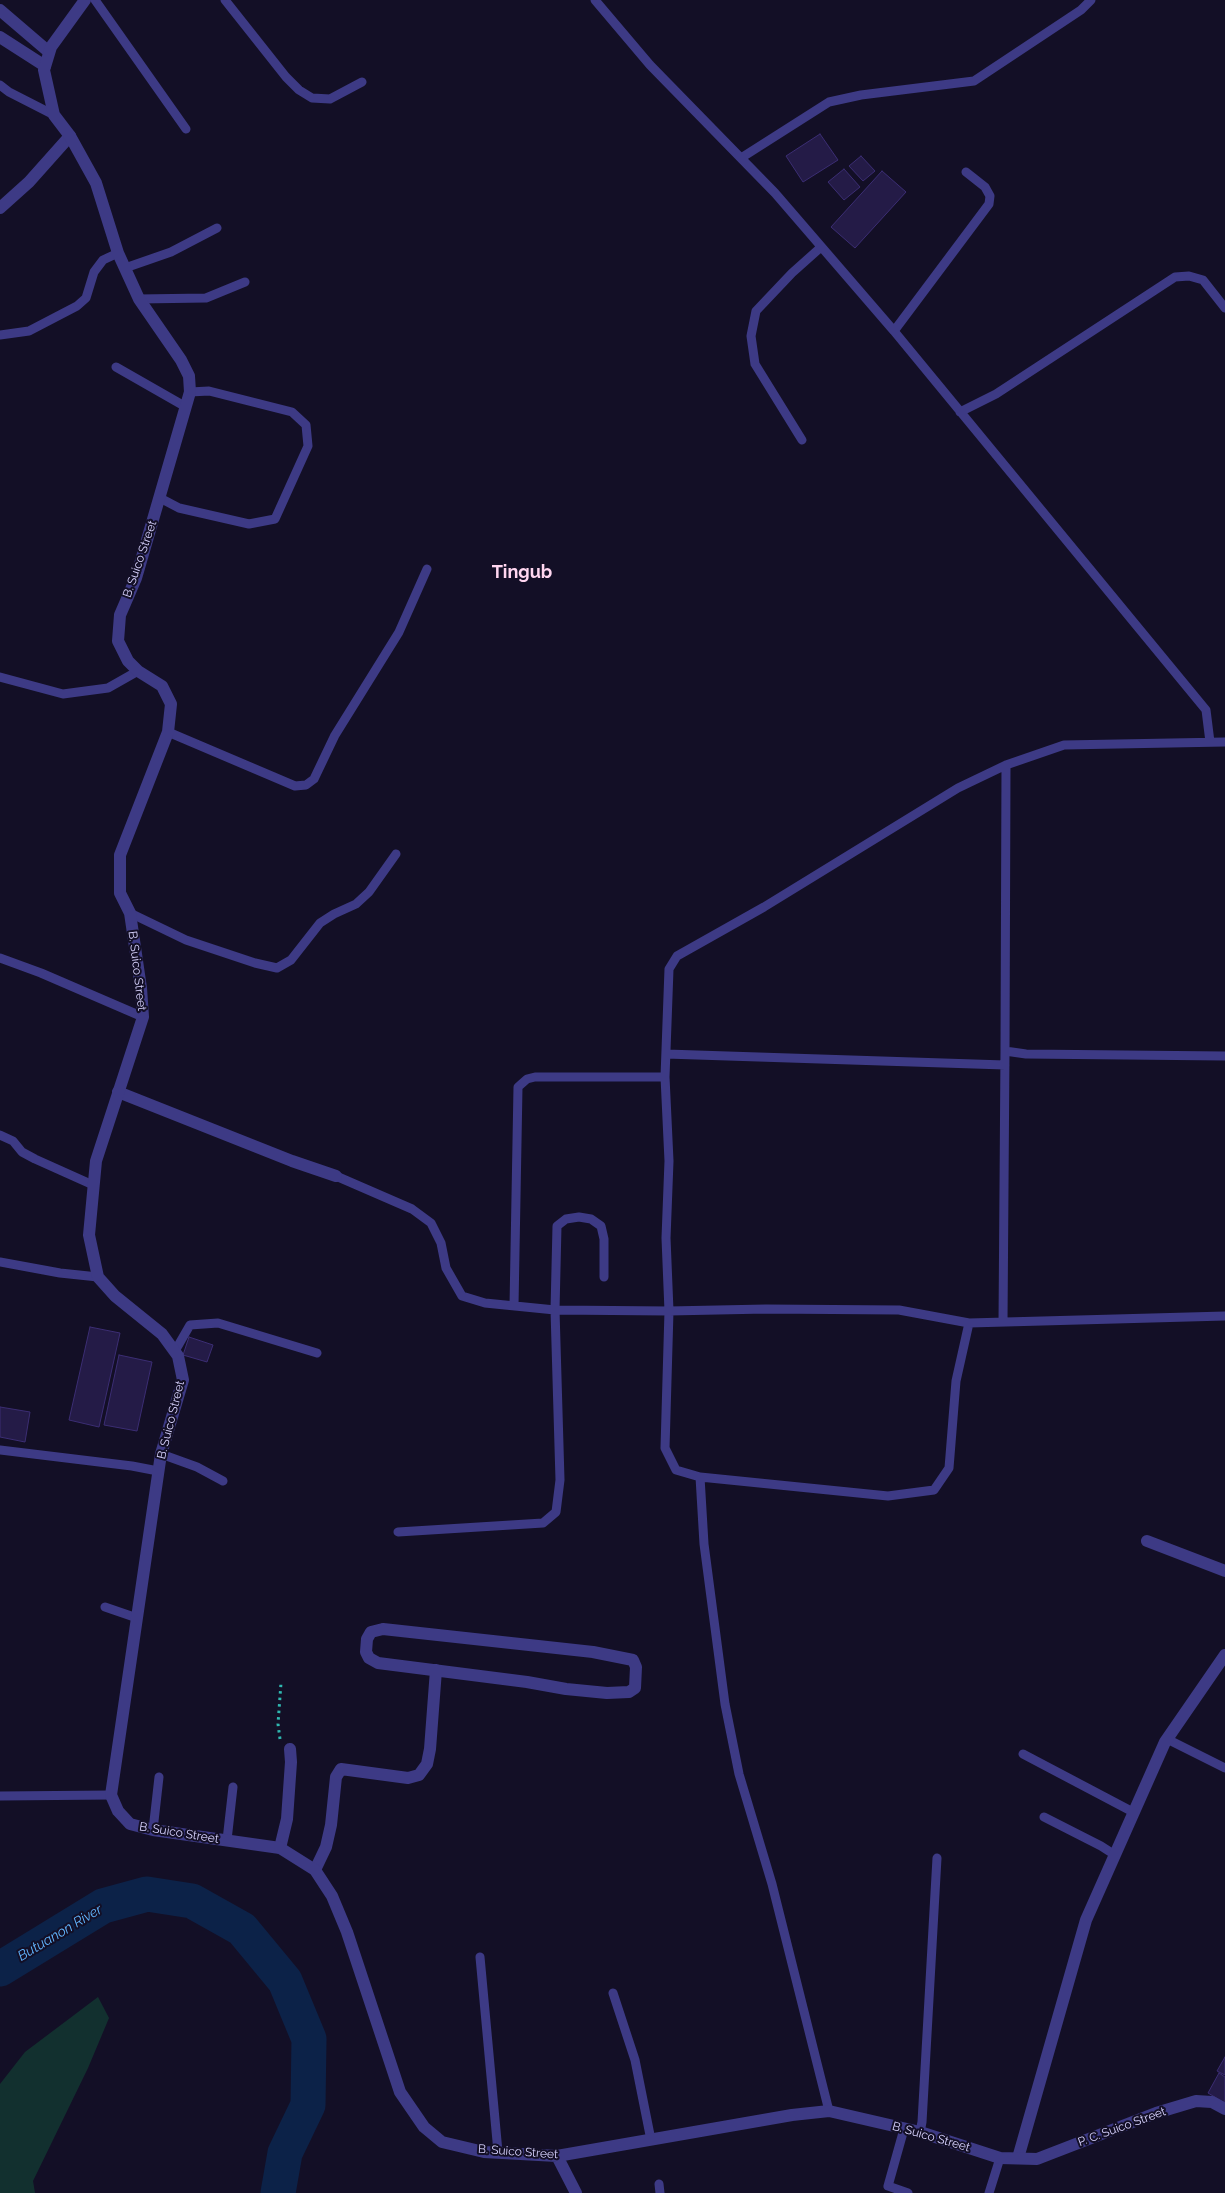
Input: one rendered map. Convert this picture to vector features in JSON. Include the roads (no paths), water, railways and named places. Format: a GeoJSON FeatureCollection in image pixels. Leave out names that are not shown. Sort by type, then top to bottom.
{"type":"FeatureCollection","features":[{"type":"Feature","properties":{"kind":"street","name":"B. Suico Street"},"geometry":{"type":"LineString","coordinates":[[81,2],[49,52],[44,70],[54,115],[70,136],[96,183],[118,253],[139,299],[182,360],[189,376],[190,392],[136,578],[120,615],[118,641],[128,661],[138,671],[162,686],[171,704],[168,732],[120,855],[120,893],[130,913],[141,988],[143,1017],[96,1161],[89,1235],[98,1277],[115,1296],[162,1334],[178,1356],[183,1380],[161,1454],[158,1471],[111,1795],[118,1812],[130,1824],[153,1830],[280,1848],[315,1870],[332,1896],[347,1932],[400,2092],[424,2127],[442,2142],[484,2152],[557,2156],[792,2115],[829,2111],[920,2132],[1000,2158],[1018,2158]]}},
{"type":"Feature","properties":{"kind":"street"},"geometry":{"type":"LineString","coordinates":[[0,10],[49,52]]}},
{"type":"Feature","properties":{"kind":"street"},"geometry":{"type":"LineString","coordinates":[[0,37],[46,66]]}},
{"type":"Feature","properties":{"kind":"street"},"geometry":{"type":"LineString","coordinates":[[0,208],[29,182],[70,136]]}},
{"type":"Feature","properties":{"kind":"street"},"geometry":{"type":"LineString","coordinates":[[118,1092],[292,1161],[336,1176]]}},
{"type":"Feature","properties":{"kind":"street"},"geometry":{"type":"LineString","coordinates":[[1147,1541],[1225,1571]]}},
{"type":"Feature","properties":{"kind":"street"},"geometry":{"type":"LineString","coordinates":[[383,1629],[593,1652],[633,1660],[636,1667],[635,1688],[629,1692],[607,1693],[566,1689],[436,1670],[378,1663],[369,1658],[366,1652],[367,1639],[371,1632],[383,1629]]}},
{"type":"Feature","properties":{"kind":"street"},"geometry":{"type":"LineString","coordinates":[[1018,2158],[1086,1920],[1167,1739],[1225,1656]]}},
{"type":"Feature","properties":{"kind":"street"},"geometry":{"type":"LineString","coordinates":[[315,1870],[326,1847],[331,1826],[336,1777],[341,1769],[408,1778],[419,1775],[427,1764],[430,1749],[436,1670]]}},
{"type":"Feature","properties":{"kind":"street"},"geometry":{"type":"LineString","coordinates":[[280,1848],[287,1819],[290,1749]]}},
{"type":"Feature","properties":{"kind":"street","name":"P. C. Suico Street"},"geometry":{"type":"LineString","coordinates":[[1018,2158],[1037,2158],[1156,2113],[1196,2101],[1212,2102],[1225,2109]]}},
{"type":"Feature","properties":{"kind":"street"},"geometry":{"type":"LineString","coordinates":[[557,2156],[576,2193]]}},
{"type":"Feature","properties":{"kind":"lane"},"geometry":{"type":"LineString","coordinates":[[95,0],[186,129]]}},
{"type":"Feature","properties":{"kind":"lane"},"geometry":{"type":"LineString","coordinates":[[225,0],[286,76],[299,90],[312,98],[330,99],[362,82]]}},
{"type":"Feature","properties":{"kind":"lane"},"geometry":{"type":"LineString","coordinates":[[595,0],[650,65],[775,193],[820,248],[894,332],[1206,710],[1210,742]]}},
{"type":"Feature","properties":{"kind":"lane"},"geometry":{"type":"LineString","coordinates":[[741,158],[829,102],[861,95],[974,81],[1081,10],[1091,0]]}},
{"type":"Feature","properties":{"kind":"lane"},"geometry":{"type":"LineString","coordinates":[[0,85],[8,92],[54,115]]}},
{"type":"Feature","properties":{"kind":"lane"},"geometry":{"type":"LineString","coordinates":[[894,332],[989,204],[990,196],[984,187],[966,172]]}},
{"type":"Feature","properties":{"kind":"lane"},"geometry":{"type":"LineString","coordinates":[[125,268],[171,252],[217,228]]}},
{"type":"Feature","properties":{"kind":"lane"},"geometry":{"type":"LineString","coordinates":[[802,440],[755,364],[751,336],[756,311],[820,248]]}},
{"type":"Feature","properties":{"kind":"lane"},"geometry":{"type":"LineString","coordinates":[[0,335],[29,331],[77,306],[86,298],[94,272],[103,260],[118,253]]}},
{"type":"Feature","properties":{"kind":"lane"},"geometry":{"type":"LineString","coordinates":[[960,412],[996,394],[1175,277],[1189,276],[1203,280],[1225,308]]}},
{"type":"Feature","properties":{"kind":"lane"},"geometry":{"type":"LineString","coordinates":[[139,299],[206,298],[245,282]]}},
{"type":"Feature","properties":{"kind":"lane"},"geometry":{"type":"LineString","coordinates":[[116,367],[186,407]]}},
{"type":"Feature","properties":{"kind":"lane"},"geometry":{"type":"LineString","coordinates":[[160,498],[179,508],[249,524],[275,519],[308,446],[306,426],[292,412],[209,391],[190,392]]}},
{"type":"Feature","properties":{"kind":"lane"},"geometry":{"type":"LineString","coordinates":[[168,732],[295,786],[306,785],[314,779],[336,735],[399,632],[427,569]]}},
{"type":"Feature","properties":{"kind":"lane"},"geometry":{"type":"LineString","coordinates":[[0,677],[62,694],[108,688],[138,671]]}},
{"type":"Feature","properties":{"kind":"lane"},"geometry":{"type":"LineString","coordinates":[[969,1323],[956,1381],[949,1468],[934,1490],[888,1496],[700,1477],[676,1470],[665,1448],[669,1311],[666,1238],[668,1152],[665,1077],[669,969],[677,956],[764,907],[958,788],[1006,765],[1064,745],[1225,742]]}},
{"type":"Feature","properties":{"kind":"lane"},"geometry":{"type":"LineString","coordinates":[[1003,1322],[1006,765]]}},
{"type":"Feature","properties":{"kind":"lane"},"geometry":{"type":"LineString","coordinates":[[130,913],[186,940],[255,963],[277,968],[291,960],[320,923],[356,904],[369,892],[396,854]]}},
{"type":"Feature","properties":{"kind":"lane"},"geometry":{"type":"LineString","coordinates":[[0,958],[41,973],[143,1017]]}},
{"type":"Feature","properties":{"kind":"lane"},"geometry":{"type":"LineString","coordinates":[[1005,1051],[1026,1054],[1225,1056]]}},
{"type":"Feature","properties":{"kind":"lane"},"geometry":{"type":"LineString","coordinates":[[666,1054],[1005,1065]]}},
{"type":"Feature","properties":{"kind":"lane"},"geometry":{"type":"LineString","coordinates":[[514,1306],[518,1087],[527,1079],[535,1077],[665,1077]]}},
{"type":"Feature","properties":{"kind":"lane"},"geometry":{"type":"LineString","coordinates":[[0,1135],[13,1141],[22,1152],[35,1159],[93,1185]]}},
{"type":"Feature","properties":{"kind":"lane"},"geometry":{"type":"LineString","coordinates":[[336,1176],[412,1209],[431,1223],[441,1243],[446,1268],[462,1296],[485,1303],[555,1310],[899,1310],[969,1323],[1225,1316]]}},
{"type":"Feature","properties":{"kind":"lane"},"geometry":{"type":"LineString","coordinates":[[398,1532],[543,1523],[556,1512],[560,1480],[555,1310],[557,1226],[566,1219],[579,1217],[591,1219],[601,1226],[604,1239],[604,1277]]}},
{"type":"Feature","properties":{"kind":"lane"},"geometry":{"type":"LineString","coordinates":[[0,1262],[60,1273],[98,1277]]}},
{"type":"Feature","properties":{"kind":"lane"},"geometry":{"type":"LineString","coordinates":[[175,1351],[190,1325],[218,1323],[318,1352]]}},
{"type":"Feature","properties":{"kind":"lane"},"geometry":{"type":"LineString","coordinates":[[0,1450],[132,1466],[158,1471]]}},
{"type":"Feature","properties":{"kind":"lane"},"geometry":{"type":"LineString","coordinates":[[161,1454],[197,1467],[224,1481]]}},
{"type":"Feature","properties":{"kind":"lane"},"geometry":{"type":"LineString","coordinates":[[700,1477],[704,1544],[724,1704],[739,1774],[772,1884],[829,2111]]}},
{"type":"Feature","properties":{"kind":"lane"},"geometry":{"type":"LineString","coordinates":[[105,1607],[137,1618]]}},
{"type":"Feature","properties":{"kind":"lane"},"geometry":{"type":"LineString","coordinates":[[1167,1739],[1225,1768]]}},
{"type":"Feature","properties":{"kind":"lane"},"geometry":{"type":"LineString","coordinates":[[1023,1754],[1134,1812]]}},
{"type":"Feature","properties":{"kind":"lane"},"geometry":{"type":"LineString","coordinates":[[153,1830],[159,1777]]}},
{"type":"Feature","properties":{"kind":"lane"},"geometry":{"type":"LineString","coordinates":[[227,1840],[233,1787]]}},
{"type":"Feature","properties":{"kind":"lane"},"geometry":{"type":"LineString","coordinates":[[0,1796],[111,1795]]}},
{"type":"Feature","properties":{"kind":"lane"},"geometry":{"type":"LineString","coordinates":[[1044,1816],[1115,1855]]}},
{"type":"Feature","properties":{"kind":"lane"},"geometry":{"type":"LineString","coordinates":[[920,2132],[937,1858]]}},
{"type":"Feature","properties":{"kind":"lane"},"geometry":{"type":"LineString","coordinates":[[480,1957],[498,2152]]}},
{"type":"Feature","properties":{"kind":"lane"},"geometry":{"type":"LineString","coordinates":[[613,1993],[635,2060],[651,2140]]}},
{"type":"Feature","properties":{"kind":"lane"},"geometry":{"type":"LineString","coordinates":[[904,2128],[888,2186],[908,2193]]}},
{"type":"Feature","properties":{"kind":"lane"},"geometry":{"type":"LineString","coordinates":[[989,2193],[1000,2158]]}},
{"type":"Feature","properties":{"kind":"waterway","name":"Butuanon River"},"geometry":{"type":"LineString","coordinates":[[0,1969],[103,1906],[147,1894],[192,1901],[242,1929],[285,1981],[309,2039],[308,2105],[285,2153],[278,2193]]}},
{"type":"Feature","properties":{"kind":"district","name":"Tingub"},"geometry":{"type":"Point","coordinates":[522,573]}}]}
